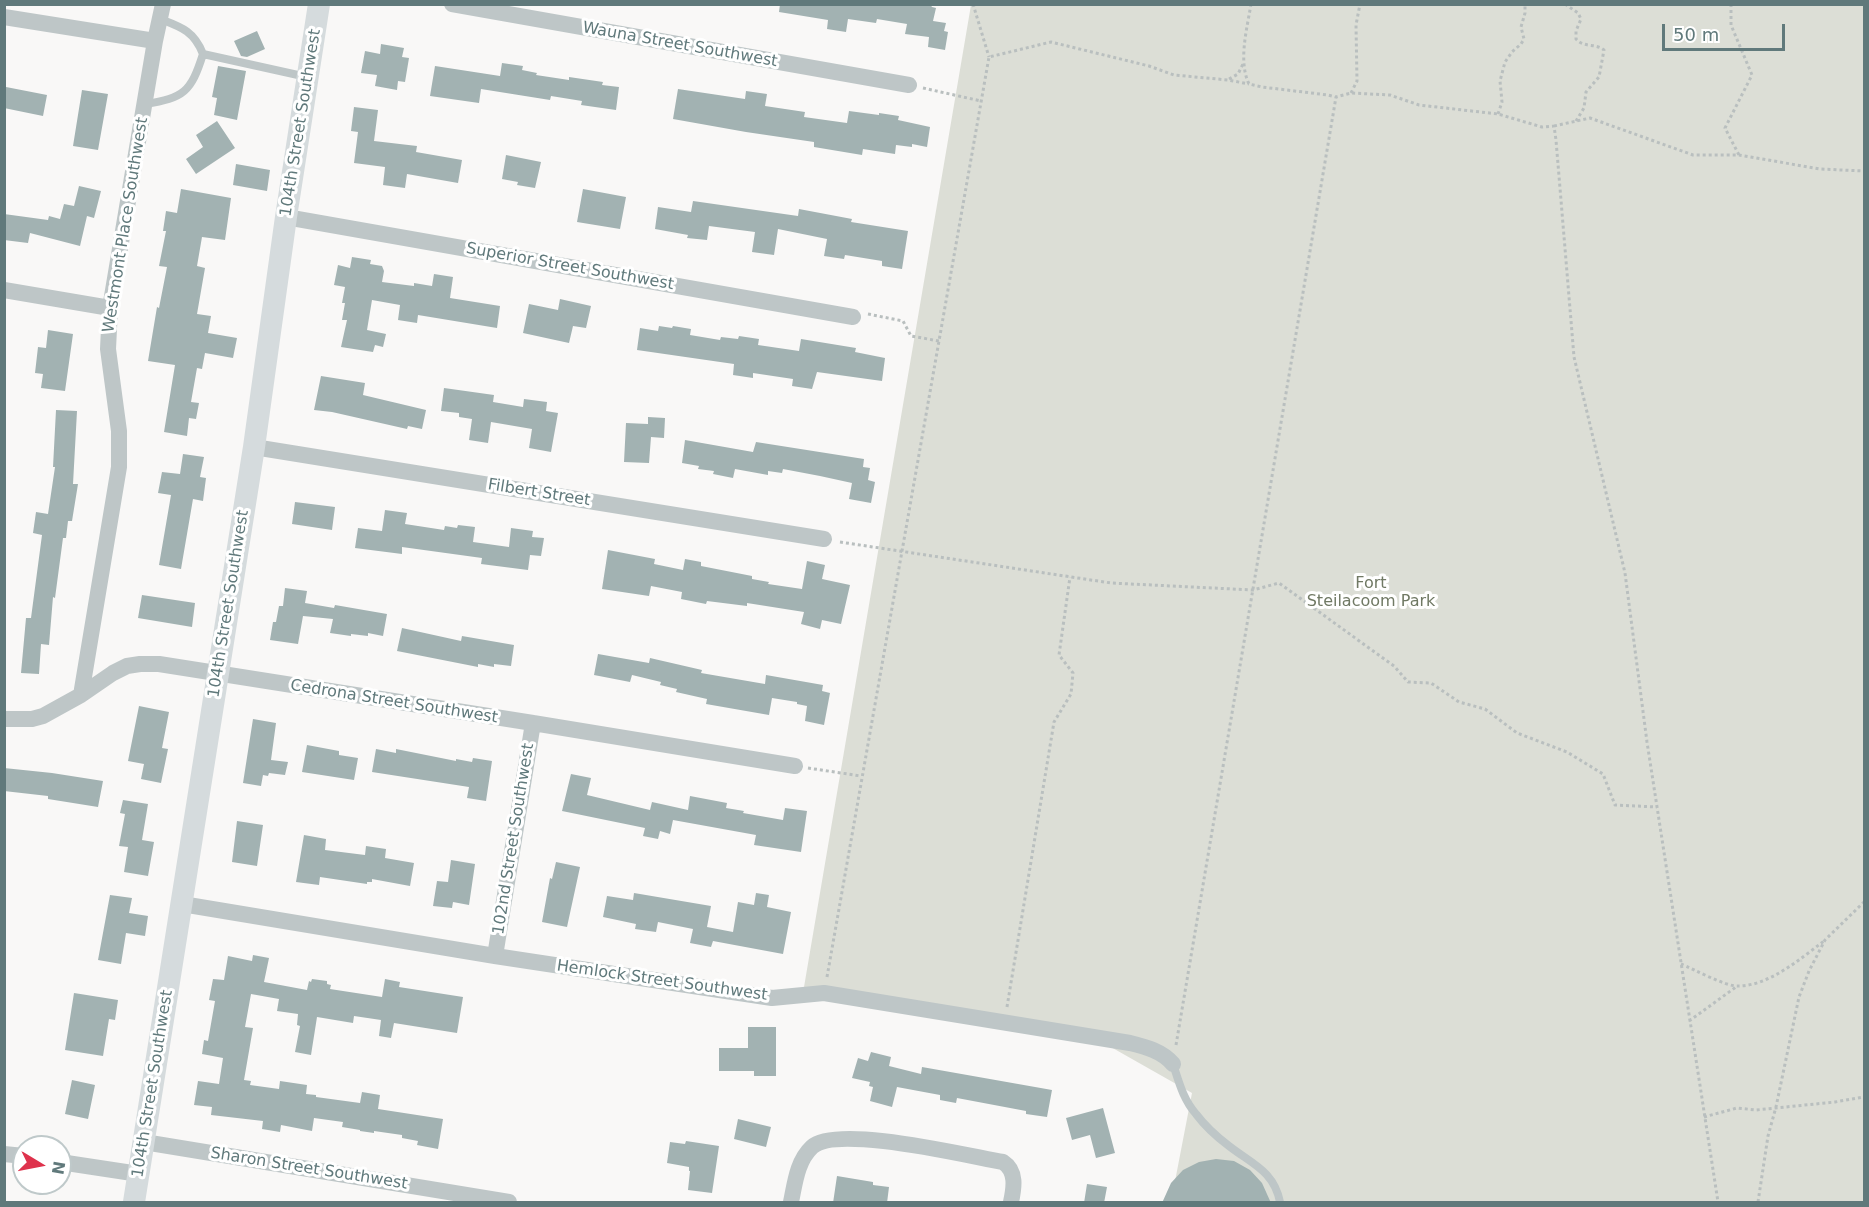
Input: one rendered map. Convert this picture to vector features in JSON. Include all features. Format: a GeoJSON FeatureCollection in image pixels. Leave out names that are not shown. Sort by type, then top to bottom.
{"type":"FeatureCollection","features":[{"type":"Feature","properties":{"kind":"street","name":"104th Street Southwest"},"geometry":{"type":"LineString","coordinates":[[134,1203],[254,447],[319,4]]}},
{"type":"Feature","properties":{"kind":"street","name":"Wauna Street Southwest"},"geometry":{"type":"LineString","coordinates":[[452,4],[909,85]]}},
{"type":"Feature","properties":{"kind":"street","name":"Westmont Place Southwest"},"geometry":{"type":"LineString","coordinates":[[81,695],[119,467],[120,431],[108,349],[110,308],[161,12]]}},
{"type":"Feature","properties":{"kind":"street"},"geometry":{"type":"LineString","coordinates":[[4,17],[155,41]]}},
{"type":"Feature","properties":{"kind":"street","name":"Superior Street Southwest"},"geometry":{"type":"LineString","coordinates":[[286,217],[853,317]]}},
{"type":"Feature","properties":{"kind":"street"},"geometry":{"type":"LineString","coordinates":[[4,290],[110,308]]}},
{"type":"Feature","properties":{"kind":"street","name":"Filbert Street"},"geometry":{"type":"LineString","coordinates":[[254,447],[824,539]]}},
{"type":"Feature","properties":{"kind":"street","name":"Cedrona Street Southwest"},"geometry":{"type":"LineString","coordinates":[[4,719],[32,719],[43,716],[127,666],[159,664],[795,766]]}},
{"type":"Feature","properties":{"kind":"street","name":"102nd Street Southwest"},"geometry":{"type":"LineString","coordinates":[[495,956],[533,723]]}},
{"type":"Feature","properties":{"kind":"street","name":"Hemlock Street Southwest"},"geometry":{"type":"LineString","coordinates":[[182,904],[495,956],[772,998],[824,993],[1130,1043],[1156,1051],[1173,1064]]}},
{"type":"Feature","properties":{"kind":"street"},"geometry":{"type":"LineString","coordinates":[[791,1203],[798,1168],[813,1145],[824,1140],[855,1137],[1003,1162],[1008,1165],[1014,1177],[1011,1203]]}},
{"type":"Feature","properties":{"kind":"street","name":"Sharon Street Southwest"},"geometry":{"type":"LineString","coordinates":[[144,1142],[508,1203]]}},
{"type":"Feature","properties":{"kind":"street"},"geometry":{"type":"LineString","coordinates":[[72,1164],[139,1174]]}},
{"type":"Feature","properties":{"kind":"lane"},"geometry":{"type":"LineString","coordinates":[[145,104],[176,97],[189,86],[196,76],[203,54],[199,44],[183,28],[161,12]]}},
{"type":"Feature","properties":{"kind":"lane"},"geometry":{"type":"LineString","coordinates":[[203,54],[308,77]]}},
{"type":"Feature","properties":{"kind":"lane"},"geometry":{"type":"LineString","coordinates":[[1173,1064],[1185,1099],[1196,1116],[1228,1146],[1264,1171],[1274,1186],[1280,1203]]}},
{"type":"Feature","properties":{"kind":"path"},"geometry":{"type":"LineString","coordinates":[[824,993],[989,57],[973,4]]}},
{"type":"Feature","properties":{"kind":"path"},"geometry":{"type":"LineString","coordinates":[[1249,84],[1244,64],[1251,4]]}},
{"type":"Feature","properties":{"kind":"path"},"geometry":{"type":"LineString","coordinates":[[1351,93],[1357,81],[1356,25],[1360,4]]}},
{"type":"Feature","properties":{"kind":"path"},"geometry":{"type":"LineString","coordinates":[[1498,114],[1502,102],[1500,81],[1505,62],[1524,39],[1521,27],[1525,4]]}},
{"type":"Feature","properties":{"kind":"path"},"geometry":{"type":"LineString","coordinates":[[1565,4],[1578,13],[1581,20],[1576,31],[1576,39],[1579,43],[1604,50],[1599,76],[1586,92],[1584,108],[1576,121]]}},
{"type":"Feature","properties":{"kind":"path"},"geometry":{"type":"LineString","coordinates":[[1731,4],[1731,25],[1752,75],[1725,128],[1739,154]]}},
{"type":"Feature","properties":{"kind":"path"},"geometry":{"type":"LineString","coordinates":[[989,57],[1051,42],[1149,66],[1174,75],[1228,80],[1336,97],[1351,93],[1390,96],[1419,105],[1498,114],[1542,127],[1590,118],[1693,154],[1739,154],[1820,169],[1864,171]]}},
{"type":"Feature","properties":{"kind":"path"},"geometry":{"type":"LineString","coordinates":[[1228,80],[1238,74],[1244,64]]}},
{"type":"Feature","properties":{"kind":"path"},"geometry":{"type":"LineString","coordinates":[[909,85],[981,101]]}},
{"type":"Feature","properties":{"kind":"path"},"geometry":{"type":"LineString","coordinates":[[1173,1064],[1336,97]]}},
{"type":"Feature","properties":{"kind":"path"},"geometry":{"type":"LineString","coordinates":[[1554,126],[1574,357],[1625,573],[1657,807],[1718,1203]]}},
{"type":"Feature","properties":{"kind":"path"},"geometry":{"type":"LineString","coordinates":[[853,317],[860,313],[903,321],[911,336],[939,341]]}},
{"type":"Feature","properties":{"kind":"path"},"geometry":{"type":"LineString","coordinates":[[824,539],[1112,583],[1253,591],[1279,583],[1394,666],[1408,682],[1431,683],[1460,702],[1485,709],[1517,733],[1567,752],[1603,774],[1615,806],[1657,807]]}},
{"type":"Feature","properties":{"kind":"path"},"geometry":{"type":"LineString","coordinates":[[1007,1009],[1054,722],[1071,694],[1073,673],[1059,655],[1070,577]]}},
{"type":"Feature","properties":{"kind":"path"},"geometry":{"type":"LineString","coordinates":[[795,766],[862,776]]}},
{"type":"Feature","properties":{"kind":"path"},"geometry":{"type":"LineString","coordinates":[[1689,1021],[1736,987],[1759,982],[1775,974],[1826,939],[1864,902]]}},
{"type":"Feature","properties":{"kind":"path"},"geometry":{"type":"LineString","coordinates":[[1758,1203],[1768,1136],[1799,997],[1809,971],[1826,939]]}},
{"type":"Feature","properties":{"kind":"path"},"geometry":{"type":"LineString","coordinates":[[1681,964],[1736,987]]}},
{"type":"Feature","properties":{"kind":"path"},"geometry":{"type":"LineString","coordinates":[[1704,1117],[1737,1108],[1756,1110],[1864,1097]]}},
{"type":"Feature","properties":{"kind":"green space","name":"Fort Steilacoom Park"},"geometry":{"type":"Polygon","coordinates":[[[971,5],[1864,5],[1864,1202],[1171,1202],[1192,1093],[1095,1038],[804,987],[971,5]]]}},
{"type":"Feature","properties":{"kind":"building"},"geometry":{"type":"Polygon","coordinates":[[[780,4],[930,4],[936,8],[933,21],[946,23],[944,31],[948,32],[945,50],[928,47],[929,37],[905,34],[907,24],[877,19],[876,23],[848,19],[846,32],[827,29],[828,20],[779,12],[780,4]]]}},
{"type":"Feature","properties":{"kind":"building"},"geometry":{"type":"Polygon","coordinates":[[[257,31],[265,49],[247,57],[241,56],[234,41],[257,31]]]}},
{"type":"Feature","properties":{"kind":"building"},"geometry":{"type":"Polygon","coordinates":[[[381,44],[404,48],[402,57],[409,58],[405,82],[398,81],[397,90],[375,86],[377,75],[361,73],[365,51],[380,54],[381,44]]]}},
{"type":"Feature","properties":{"kind":"building"},"geometry":{"type":"Polygon","coordinates":[[[502,63],[523,66],[522,70],[537,73],[536,75],[569,80],[569,77],[619,87],[616,110],[581,105],[582,101],[551,96],[550,100],[481,89],[479,103],[430,96],[435,66],[500,76],[502,63]]]}},
{"type":"Feature","properties":{"kind":"building"},"geometry":{"type":"Polygon","coordinates":[[[218,66],[246,71],[237,120],[214,115],[217,98],[212,97],[218,66]]]}},
{"type":"Feature","properties":{"kind":"building"},"geometry":{"type":"Polygon","coordinates":[[[6,87],[47,95],[43,116],[4,108],[6,87]]]}},
{"type":"Feature","properties":{"kind":"building"},"geometry":{"type":"Polygon","coordinates":[[[678,89],[745,99],[746,91],[767,94],[765,106],[805,112],[804,117],[847,123],[849,111],[899,116],[898,120],[930,127],[927,147],[912,144],[912,147],[896,145],[895,154],[863,149],[862,155],[814,147],[814,142],[673,119],[678,89]]]}},
{"type":"Feature","properties":{"kind":"building"},"geometry":{"type":"Polygon","coordinates":[[[82,90],[108,94],[98,150],[73,146],[82,90]]]}},
{"type":"Feature","properties":{"kind":"building"},"geometry":{"type":"Polygon","coordinates":[[[354,107],[378,110],[374,141],[417,146],[416,152],[462,160],[458,183],[407,174],[405,188],[383,185],[385,167],[354,163],[358,132],[351,131],[354,107]]]}},
{"type":"Feature","properties":{"kind":"building"},"geometry":{"type":"Polygon","coordinates":[[[217,121],[235,148],[196,174],[186,159],[203,147],[196,135],[217,121]]]}},
{"type":"Feature","properties":{"kind":"building"},"geometry":{"type":"Polygon","coordinates":[[[506,155],[541,162],[535,188],[517,185],[518,182],[502,179],[506,155]]]}},
{"type":"Feature","properties":{"kind":"building"},"geometry":{"type":"Polygon","coordinates":[[[236,164],[270,170],[267,191],[233,185],[236,164]]]}},
{"type":"Feature","properties":{"kind":"building"},"geometry":{"type":"Polygon","coordinates":[[[79,186],[101,191],[94,218],[87,216],[80,246],[30,233],[28,243],[4,240],[4,214],[48,220],[49,216],[60,219],[64,204],[74,206],[79,186]]]}},
{"type":"Feature","properties":{"kind":"building"},"geometry":{"type":"Polygon","coordinates":[[[181,189],[231,198],[225,240],[202,237],[197,266],[205,268],[197,314],[211,316],[208,333],[237,338],[233,358],[205,353],[202,369],[197,368],[191,402],[199,403],[196,419],[189,418],[187,436],[164,432],[175,365],[148,361],[157,307],[159,308],[167,267],[159,266],[166,231],[163,231],[166,211],[177,213],[181,189]]]}},
{"type":"Feature","properties":{"kind":"building"},"geometry":{"type":"Polygon","coordinates":[[[583,189],[626,197],[620,229],[577,222],[583,189]]]}},
{"type":"Feature","properties":{"kind":"building"},"geometry":{"type":"Polygon","coordinates":[[[693,201],[798,216],[799,209],[852,219],[851,222],[908,231],[902,269],[882,266],[882,261],[845,255],[844,259],[824,256],[827,239],[778,229],[774,255],[752,252],[755,232],[709,226],[707,240],[687,238],[688,235],[655,229],[658,207],[691,212],[693,201]]]}},
{"type":"Feature","properties":{"kind":"building"},"geometry":{"type":"Polygon","coordinates":[[[352,257],[371,260],[370,264],[382,266],[384,271],[382,282],[432,286],[434,274],[453,277],[450,298],[500,306],[497,328],[418,315],[417,323],[398,320],[400,305],[372,300],[367,330],[386,334],[383,347],[375,345],[373,352],[341,347],[347,320],[342,320],[345,287],[334,285],[338,265],[350,268],[352,257]]]}},
{"type":"Feature","properties":{"kind":"building"},"geometry":{"type":"Polygon","coordinates":[[[560,299],[591,306],[586,328],[573,326],[569,343],[523,333],[529,304],[558,310],[560,299]]]}},
{"type":"Feature","properties":{"kind":"building"},"geometry":{"type":"Polygon","coordinates":[[[659,326],[691,329],[690,335],[720,340],[721,337],[738,339],[739,336],[759,339],[758,345],[799,351],[801,339],[856,348],[855,352],[885,358],[882,381],[817,372],[812,389],[792,386],[793,379],[753,373],[753,378],[733,375],[734,364],[637,350],[640,328],[658,331],[659,326]]]}},
{"type":"Feature","properties":{"kind":"building"},"geometry":{"type":"Polygon","coordinates":[[[48,330],[73,334],[65,391],[41,388],[43,374],[35,373],[38,347],[46,348],[48,330]]]}},
{"type":"Feature","properties":{"kind":"building"},"geometry":{"type":"Polygon","coordinates":[[[321,376],[365,383],[363,395],[426,410],[422,429],[408,426],[407,429],[314,410],[321,376]]]}},
{"type":"Feature","properties":{"kind":"building"},"geometry":{"type":"Polygon","coordinates":[[[444,388],[494,395],[493,402],[523,407],[524,399],[547,402],[546,411],[558,413],[551,452],[529,448],[532,429],[491,422],[488,443],[469,440],[472,419],[459,417],[459,413],[441,411],[444,388]]]}},
{"type":"Feature","properties":{"kind":"building"},"geometry":{"type":"Polygon","coordinates":[[[56,410],[77,411],[73,484],[78,484],[72,521],[68,521],[66,538],[63,538],[55,598],[53,597],[49,645],[41,644],[39,674],[21,673],[26,618],[31,618],[42,535],[33,533],[36,512],[48,514],[55,467],[53,467],[56,410]]]}},
{"type":"Feature","properties":{"kind":"building"},"geometry":{"type":"Polygon","coordinates":[[[648,417],[665,418],[664,438],[651,437],[649,463],[624,462],[626,423],[648,424],[648,417]]]}},
{"type":"Feature","properties":{"kind":"building"},"geometry":{"type":"Polygon","coordinates":[[[685,440],[753,452],[756,442],[864,459],[863,467],[870,468],[868,480],[875,482],[871,503],[849,499],[852,483],[820,476],[783,469],[782,473],[768,471],[768,475],[735,469],[733,478],[713,474],[714,471],[698,469],[699,466],[682,463],[685,440]]]}},
{"type":"Feature","properties":{"kind":"building"},"geometry":{"type":"Polygon","coordinates":[[[183,454],[204,457],[200,477],[206,478],[203,501],[193,499],[181,569],[159,565],[171,495],[158,493],[162,472],[180,474],[183,454]]]}},
{"type":"Feature","properties":{"kind":"building"},"geometry":{"type":"Polygon","coordinates":[[[295,502],[335,507],[332,530],[292,524],[295,502]]]}},
{"type":"Feature","properties":{"kind":"building"},"geometry":{"type":"Polygon","coordinates":[[[385,510],[407,513],[405,524],[444,530],[445,526],[475,527],[473,542],[509,547],[511,528],[533,531],[532,537],[544,538],[541,556],[530,555],[528,570],[481,564],[482,558],[402,547],[402,554],[355,548],[358,528],[382,531],[385,510]]]}},
{"type":"Feature","properties":{"kind":"building"},"geometry":{"type":"Polygon","coordinates":[[[608,550],[655,559],[654,564],[683,570],[685,559],[701,562],[701,566],[752,576],[752,579],[769,582],[768,584],[802,589],[807,561],[825,565],[822,579],[850,585],[841,624],[822,620],[820,629],[801,624],[804,612],[747,603],[747,606],[707,601],[706,604],[681,599],[682,592],[651,586],[649,596],[602,589],[608,550]]]}},
{"type":"Feature","properties":{"kind":"building"},"geometry":{"type":"Polygon","coordinates":[[[285,588],[307,591],[305,603],[334,608],[335,605],[387,614],[383,636],[368,633],[368,636],[351,634],[351,636],[330,633],[333,619],[303,616],[298,644],[270,640],[279,606],[283,606],[285,588]]]}},
{"type":"Feature","properties":{"kind":"building"},"geometry":{"type":"Polygon","coordinates":[[[142,595],[195,603],[192,627],[138,618],[142,595]]]}},
{"type":"Feature","properties":{"kind":"building"},"geometry":{"type":"Polygon","coordinates":[[[402,628],[461,641],[462,636],[514,645],[511,666],[494,664],[494,667],[478,664],[478,667],[397,651],[402,628]]]}},
{"type":"Feature","properties":{"kind":"building"},"geometry":{"type":"Polygon","coordinates":[[[598,654],[649,663],[650,658],[702,670],[701,673],[765,684],[766,675],[823,685],[822,691],[830,693],[824,725],[805,721],[807,706],[797,704],[797,702],[772,698],[769,715],[706,704],[707,699],[676,692],[677,689],[660,685],[661,682],[632,675],[630,682],[594,675],[598,654]]]}},
{"type":"Feature","properties":{"kind":"building"},"geometry":{"type":"Polygon","coordinates":[[[139,706],[169,712],[162,748],[168,749],[161,783],[141,779],[144,764],[128,761],[139,706]]]}},
{"type":"Feature","properties":{"kind":"building"},"geometry":{"type":"Polygon","coordinates":[[[253,719],[276,723],[271,760],[288,762],[285,775],[269,773],[268,776],[263,775],[261,786],[243,783],[253,719]]]}},
{"type":"Feature","properties":{"kind":"building"},"geometry":{"type":"Polygon","coordinates":[[[307,745],[339,751],[339,755],[358,758],[354,780],[302,772],[307,745]]]}},
{"type":"Feature","properties":{"kind":"building"},"geometry":{"type":"Polygon","coordinates":[[[376,749],[396,753],[396,749],[456,761],[456,759],[472,762],[473,758],[492,761],[486,801],[467,798],[469,787],[372,772],[376,749]]]}},
{"type":"Feature","properties":{"kind":"building"},"geometry":{"type":"Polygon","coordinates":[[[4,768],[103,781],[98,807],[48,799],[48,796],[4,791],[4,768]]]}},
{"type":"Feature","properties":{"kind":"building"},"geometry":{"type":"Polygon","coordinates":[[[571,774],[591,778],[587,795],[650,810],[652,802],[688,810],[690,796],[727,803],[726,808],[744,811],[743,813],[783,820],[785,808],[807,811],[801,852],[754,845],[756,835],[673,820],[670,834],[660,831],[658,839],[643,836],[645,828],[562,811],[571,774]]]}},
{"type":"Feature","properties":{"kind":"building"},"geometry":{"type":"Polygon","coordinates":[[[123,800],[148,804],[142,840],[154,842],[148,876],[124,872],[128,847],[119,846],[125,814],[120,813],[123,800]]]}},
{"type":"Feature","properties":{"kind":"building"},"geometry":{"type":"Polygon","coordinates":[[[237,821],[263,825],[257,866],[232,862],[237,821]]]}},
{"type":"Feature","properties":{"kind":"building"},"geometry":{"type":"Polygon","coordinates":[[[304,835],[326,839],[325,850],[365,855],[366,846],[386,849],[385,858],[414,863],[410,886],[372,879],[372,882],[367,882],[367,884],[320,877],[319,885],[296,882],[304,835]]]}},
{"type":"Feature","properties":{"kind":"building"},"geometry":{"type":"Polygon","coordinates":[[[451,860],[475,864],[469,905],[453,902],[452,908],[433,906],[437,881],[448,882],[451,860]]]}},
{"type":"Feature","properties":{"kind":"building"},"geometry":{"type":"Polygon","coordinates":[[[556,862],[580,867],[567,927],[542,922],[550,878],[552,879],[556,862]]]}},
{"type":"Feature","properties":{"kind":"building"},"geometry":{"type":"Polygon","coordinates":[[[634,893],[711,906],[707,927],[733,932],[738,902],[754,905],[756,893],[769,895],[767,907],[791,912],[783,954],[713,941],[711,947],[690,943],[693,929],[658,922],[656,932],[635,929],[636,924],[603,917],[607,896],[633,900],[634,893]]]}},
{"type":"Feature","properties":{"kind":"building"},"geometry":{"type":"Polygon","coordinates":[[[110,895],[132,898],[129,913],[148,916],[145,936],[126,933],[121,964],[98,960],[110,895]]]}},
{"type":"Feature","properties":{"kind":"building"},"geometry":{"type":"Polygon","coordinates":[[[253,955],[269,958],[264,982],[307,990],[309,981],[311,982],[312,979],[327,981],[327,984],[331,985],[330,989],[382,997],[385,979],[400,982],[399,987],[463,997],[457,1033],[394,1023],[391,1038],[379,1036],[381,1020],[354,1016],[353,1023],[317,1017],[311,1055],[295,1052],[300,1026],[297,1025],[298,1014],[277,1011],[279,999],[251,994],[245,1027],[253,1028],[244,1080],[251,1081],[250,1085],[279,1089],[280,1081],[307,1085],[306,1094],[360,1103],[362,1092],[380,1095],[378,1109],[443,1119],[438,1149],[417,1145],[418,1141],[402,1138],[402,1135],[360,1131],[342,1127],[343,1122],[314,1118],[312,1131],[281,1125],[280,1132],[262,1129],[263,1121],[211,1115],[212,1107],[194,1105],[198,1081],[219,1084],[223,1058],[202,1054],[204,1040],[208,1041],[215,1001],[209,1000],[213,979],[224,980],[228,956],[252,961],[253,955]]]}},
{"type":"Feature","properties":{"kind":"building"},"geometry":{"type":"Polygon","coordinates":[[[74,993],[118,1000],[115,1020],[109,1019],[103,1056],[65,1050],[74,993]]]}},
{"type":"Feature","properties":{"kind":"building"},"geometry":{"type":"Polygon","coordinates":[[[748,1027],[776,1027],[776,1076],[754,1076],[754,1071],[719,1071],[719,1048],[748,1048],[748,1027]]]}},
{"type":"Feature","properties":{"kind":"building"},"geometry":{"type":"Polygon","coordinates":[[[871,1052],[891,1057],[889,1066],[921,1074],[922,1067],[1052,1090],[1047,1117],[957,1098],[956,1103],[940,1100],[940,1095],[897,1087],[892,1107],[870,1101],[873,1087],[869,1086],[870,1082],[852,1078],[858,1058],[868,1061],[871,1052]]]}},
{"type":"Feature","properties":{"kind":"building"},"geometry":{"type":"Polygon","coordinates":[[[72,1080],[95,1085],[88,1119],[65,1114],[72,1080]]]}},
{"type":"Feature","properties":{"kind":"building"},"geometry":{"type":"Polygon","coordinates":[[[1103,1108],[1115,1153],[1096,1158],[1090,1135],[1072,1140],[1066,1118],[1103,1108]]]}},
{"type":"Feature","properties":{"kind":"building"},"geometry":{"type":"Polygon","coordinates":[[[738,1119],[771,1127],[766,1147],[734,1139],[738,1119]]]}},
{"type":"Feature","properties":{"kind":"building"},"geometry":{"type":"Polygon","coordinates":[[[686,1141],[719,1146],[712,1193],[688,1190],[689,1167],[667,1163],[670,1142],[685,1144],[686,1141]]]}},
{"type":"Feature","properties":{"kind":"building"},"geometry":{"type":"Polygon","coordinates":[[[1216,1159],[1234,1161],[1250,1170],[1262,1183],[1271,1203],[1162,1203],[1171,1183],[1183,1170],[1199,1162],[1216,1159]]]}},
{"type":"Feature","properties":{"kind":"building"},"geometry":{"type":"Polygon","coordinates":[[[837,1176],[889,1187],[887,1203],[833,1203],[837,1176]]]}},
{"type":"Feature","properties":{"kind":"building"},"geometry":{"type":"Polygon","coordinates":[[[1087,1184],[1107,1187],[1104,1203],[1084,1203],[1087,1184]]]}}]}
